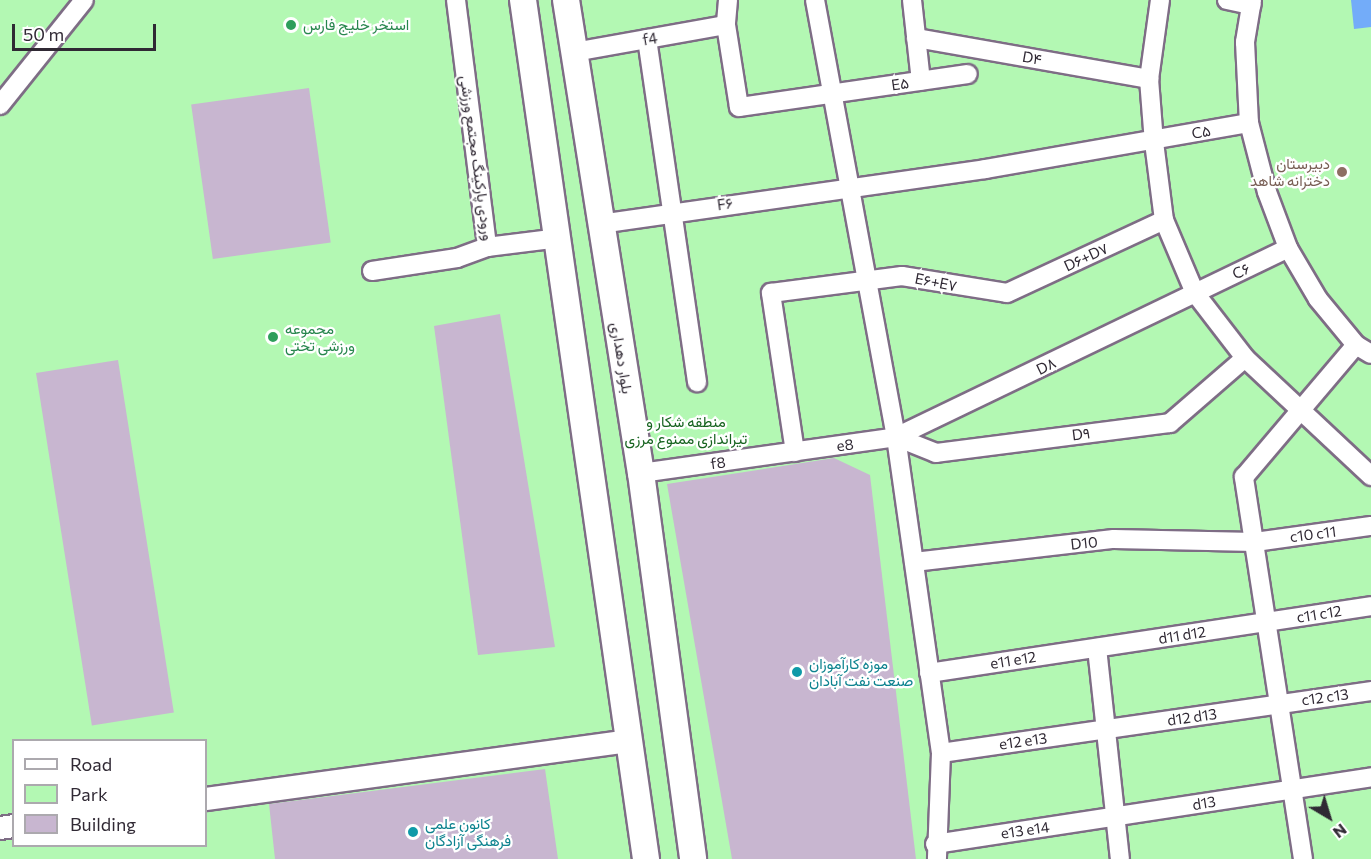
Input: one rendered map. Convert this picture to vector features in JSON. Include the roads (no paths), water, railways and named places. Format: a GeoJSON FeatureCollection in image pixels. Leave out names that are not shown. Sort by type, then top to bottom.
{"type":"FeatureCollection","features":[{"type":"Feature","properties":{"kind":"main road"},"geometry":{"type":"LineString","coordinates":[[523,0],[548,160],[646,859]]}},
{"type":"Feature","properties":{"kind":"main road","name":"بلوار دهداری"},"geometry":{"type":"LineString","coordinates":[[566,0],[641,473],[693,859]]}},
{"type":"Feature","properties":{"kind":"main road"},"geometry":{"type":"LineString","coordinates":[[548,160],[590,154]]}},
{"type":"Feature","properties":{"kind":"street"},"geometry":{"type":"LineString","coordinates":[[0,105],[84,0]]}},
{"type":"Feature","properties":{"kind":"street","name":"ورودی پارکینگ مجتمع ورزشی"},"geometry":{"type":"LineString","coordinates":[[456,0],[487,247],[559,238]]}},
{"type":"Feature","properties":{"kind":"street"},"geometry":{"type":"LineString","coordinates":[[726,26],[728,0]]}},
{"type":"Feature","properties":{"kind":"street"},"geometry":{"type":"LineString","coordinates":[[815,0],[896,437],[914,562],[941,753],[936,851]]}},
{"type":"Feature","properties":{"kind":"street"},"geometry":{"type":"LineString","coordinates":[[912,0],[921,81]]}},
{"type":"Feature","properties":{"kind":"street"},"geometry":{"type":"LineString","coordinates":[[1160,0],[1149,79],[1154,142],[1164,220],[1195,293],[1245,358],[1371,476]]}},
{"type":"Feature","properties":{"kind":"street"},"geometry":{"type":"LineString","coordinates":[[1227,0],[1251,3],[1245,42],[1249,123],[1288,248],[1318,299],[1364,349],[1301,410],[1244,477],[1302,859]]}},
{"type":"Feature","properties":{"kind":"street","name":"f4"},"geometry":{"type":"LineString","coordinates":[[574,52],[726,26]]}},
{"type":"Feature","properties":{"kind":"street","name":"E۵"},"geometry":{"type":"LineString","coordinates":[[726,26],[739,107],[968,74]]}},
{"type":"Feature","properties":{"kind":"street","name":"D۴"},"geometry":{"type":"LineString","coordinates":[[916,38],[1149,79]]}},
{"type":"Feature","properties":{"kind":"street"},"geometry":{"type":"LineString","coordinates":[[647,39],[697,382]]}},
{"type":"Feature","properties":{"kind":"street","name":"C۵"},"geometry":{"type":"LineString","coordinates":[[849,188],[1154,142],[1249,123]]}},
{"type":"Feature","properties":{"kind":"street","name":"F۶"},"geometry":{"type":"LineString","coordinates":[[600,224],[849,188]]}},
{"type":"Feature","properties":{"kind":"street","name":"D۶+D۷"},"geometry":{"type":"LineString","coordinates":[[1007,293],[1164,220]]}},
{"type":"Feature","properties":{"kind":"street"},"geometry":{"type":"LineString","coordinates":[[372,271],[457,258],[487,247]]}},
{"type":"Feature","properties":{"kind":"street","name":"C۶"},"geometry":{"type":"LineString","coordinates":[[1195,293],[1288,248]]}},
{"type":"Feature","properties":{"kind":"street","name":"E۶+E۷"},"geometry":{"type":"LineString","coordinates":[[795,452],[771,293],[866,278],[902,276],[1007,293]]}},
{"type":"Feature","properties":{"kind":"street","name":"D۸"},"geometry":{"type":"LineString","coordinates":[[896,437],[1195,293]]}},
{"type":"Feature","properties":{"kind":"street","name":"D۹"},"geometry":{"type":"LineString","coordinates":[[896,437],[936,453],[1170,423],[1245,358]]}},
{"type":"Feature","properties":{"kind":"street","name":"e8"},"geometry":{"type":"LineString","coordinates":[[795,452],[896,437]]}},
{"type":"Feature","properties":{"kind":"street","name":"f8"},"geometry":{"type":"LineString","coordinates":[[641,473],[795,452]]}},
{"type":"Feature","properties":{"kind":"street","name":"c10 c11"},"geometry":{"type":"LineString","coordinates":[[1255,542],[1371,526]]}},
{"type":"Feature","properties":{"kind":"street","name":"D10"},"geometry":{"type":"LineString","coordinates":[[914,562],[1114,539],[1255,542]]}},
{"type":"Feature","properties":{"kind":"street","name":"c11 c12"},"geometry":{"type":"LineString","coordinates":[[1267,622],[1371,606]]}},
{"type":"Feature","properties":{"kind":"street","name":"d11 d12"},"geometry":{"type":"LineString","coordinates":[[1096,648],[1267,622]]}},
{"type":"Feature","properties":{"kind":"street"},"geometry":{"type":"LineString","coordinates":[[1096,648],[1120,859]]}},
{"type":"Feature","properties":{"kind":"street","name":"e11 e12"},"geometry":{"type":"LineString","coordinates":[[929,673],[1096,648]]}},
{"type":"Feature","properties":{"kind":"street","name":"c12 c13"},"geometry":{"type":"LineString","coordinates":[[1279,704],[1371,691]]}},
{"type":"Feature","properties":{"kind":"street","name":"d12 d13"},"geometry":{"type":"LineString","coordinates":[[1105,729],[1279,704]]}},
{"type":"Feature","properties":{"kind":"street","name":"e12 e13"},"geometry":{"type":"LineString","coordinates":[[941,753],[1105,729]]}},
{"type":"Feature","properties":{"kind":"street"},"geometry":{"type":"LineString","coordinates":[[207,799],[630,741]]}},
{"type":"Feature","properties":{"kind":"street","name":"d13"},"geometry":{"type":"LineString","coordinates":[[1115,817],[1371,777]]}},
{"type":"Feature","properties":{"kind":"street","name":"e13 e14"},"geometry":{"type":"LineString","coordinates":[[936,851],[1115,817]]}},
{"type":"Feature","properties":{"kind":"water"},"geometry":{"type":"Polygon","coordinates":[[[1351,0],[1371,0],[1371,27],[1354,29],[1351,0]]]}},
{"type":"Feature","properties":{"kind":"place","name":"استخر خلیج فارس"},"geometry":{"type":"Point","coordinates":[291,25]}},
{"type":"Feature","properties":{"kind":"place","name":"دبیرستان دخترانه شاهد"},"geometry":{"type":"Point","coordinates":[1342,172]}},
{"type":"Feature","properties":{"kind":"place","name":"مجموعه ورزشی تختی"},"geometry":{"type":"Point","coordinates":[273,337]}},
{"type":"Feature","properties":{"kind":"place","name":"موزه کارآموزان صنعت نفت آبادان"},"geometry":{"type":"Point","coordinates":[797,672]}},
{"type":"Feature","properties":{"kind":"place","name":"کانون علمی فرهنگی آزادگان"},"geometry":{"type":"Point","coordinates":[413,832]}},
{"type":"Feature","properties":{"kind":"park label","name":"منطقه شکار و تیراندازی ممنوع مرزی"},"geometry":{"type":"Point","coordinates":[686,430]}}]}
